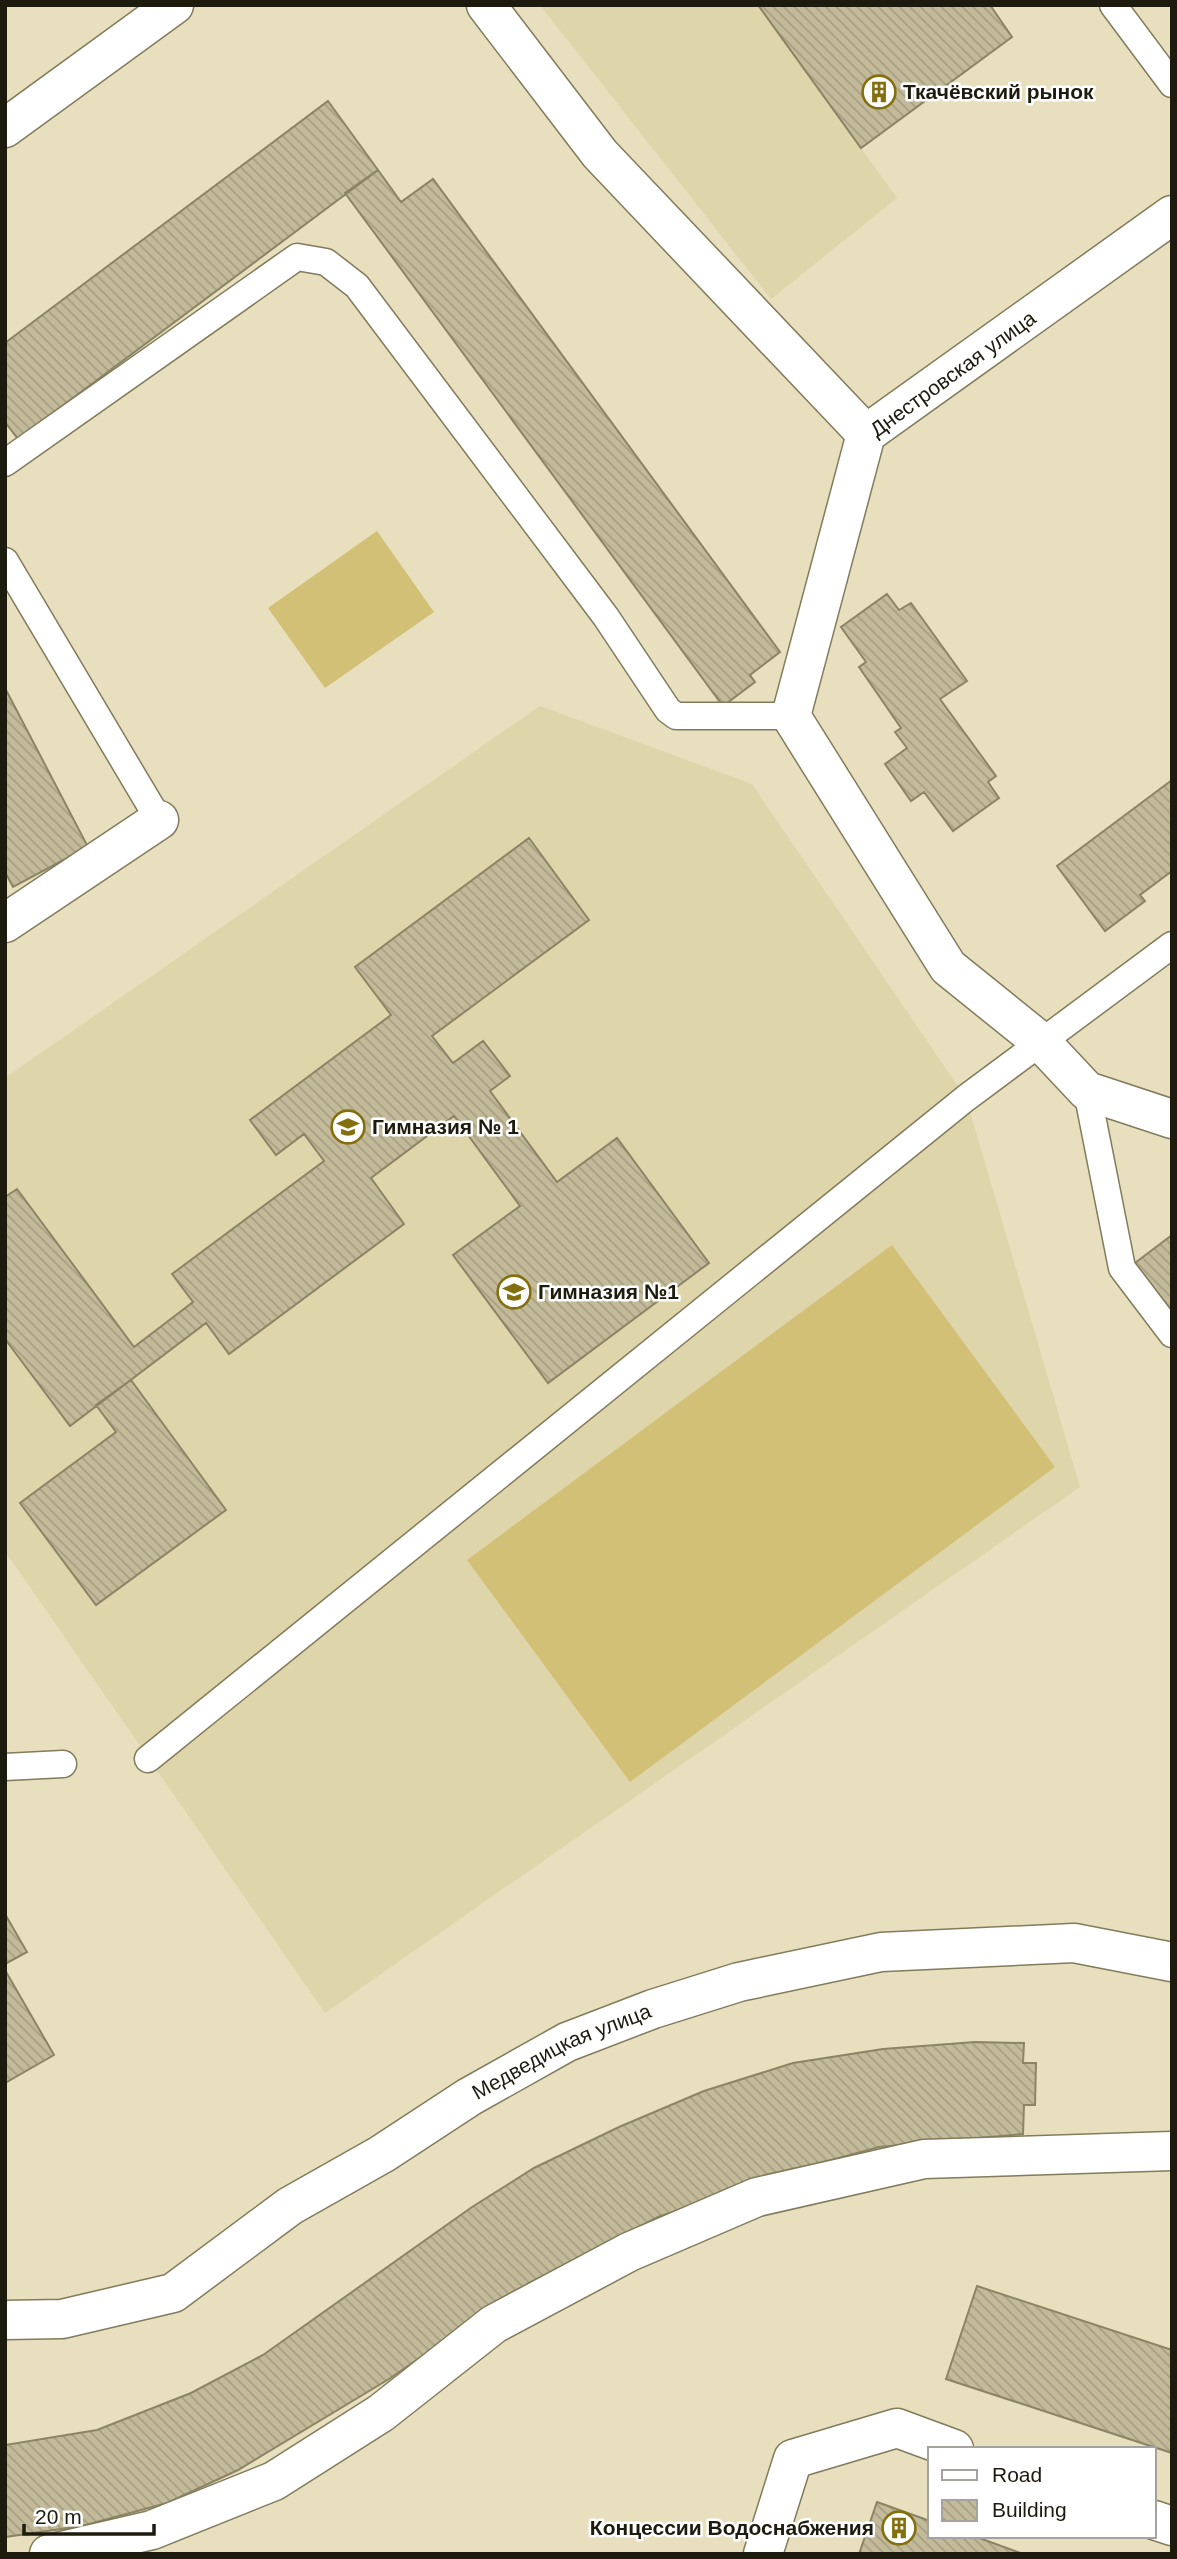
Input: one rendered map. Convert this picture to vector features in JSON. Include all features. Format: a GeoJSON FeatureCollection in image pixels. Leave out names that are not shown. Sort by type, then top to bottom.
{"type":"FeatureCollection","features":[{"type":"Feature","properties":{"kind":"street"},"geometry":{"type":"LineString","coordinates":[[5,128],[174,5]]}},
{"type":"Feature","properties":{"kind":"street"},"geometry":{"type":"LineString","coordinates":[[486,5],[600,153],[866,434]]}},
{"type":"Feature","properties":{"kind":"street","name":"Днестровская улица"},"geometry":{"type":"LineString","coordinates":[[791,716],[866,434],[1172,215]]}},
{"type":"Feature","properties":{"kind":"street"},"geometry":{"type":"LineString","coordinates":[[791,716],[947,967],[1041,1042],[1087,1091],[1172,1119]]}},
{"type":"Feature","properties":{"kind":"street"},"geometry":{"type":"LineString","coordinates":[[5,923],[159,820]]}},
{"type":"Feature","properties":{"kind":"street","name":"Медведицкая улица"},"geometry":{"type":"LineString","coordinates":[[5,2320],[62,2319],[173,2293],[290,2206],[382,2154],[469,2097],[567,2042],[653,2009],[739,1982],[881,1952],[1074,1943],[1172,1962]]}},
{"type":"Feature","properties":{"kind":"street"},"geometry":{"type":"LineString","coordinates":[[49,2554],[152,2530],[274,2480],[381,2413],[494,2324],[629,2252],[757,2197],[924,2159],[1172,2151]]}},
{"type":"Feature","properties":{"kind":"street"},"geometry":{"type":"LineString","coordinates":[[763,2554],[793,2459],[897,2428],[949,2447]]}},
{"type":"Feature","properties":{"kind":"lane"},"geometry":{"type":"LineString","coordinates":[[1113,5],[1172,84]]}},
{"type":"Feature","properties":{"kind":"lane"},"geometry":{"type":"LineString","coordinates":[[5,463],[297,257],[326,262],[357,286],[606,617],[668,710],[676,716],[791,716]]}},
{"type":"Feature","properties":{"kind":"lane"},"geometry":{"type":"LineString","coordinates":[[5,561],[159,820]]}},
{"type":"Feature","properties":{"kind":"lane"},"geometry":{"type":"LineString","coordinates":[[148,1759],[965,1098],[1172,945]]}},
{"type":"Feature","properties":{"kind":"lane"},"geometry":{"type":"LineString","coordinates":[[1087,1091],[1122,1268],[1172,1334]]}},
{"type":"Feature","properties":{"kind":"lane"},"geometry":{"type":"LineString","coordinates":[[5,1767],[63,1764]]}},
{"type":"Feature","properties":{"kind":"shaded area"},"geometry":{"type":"Polygon","coordinates":[[[540,5],[758,5],[897,198],[771,299],[540,5]]]}},
{"type":"Feature","properties":{"kind":"shaded area"},"geometry":{"type":"Polygon","coordinates":[[[377,531],[434,612],[325,688],[268,608],[377,531]]]}},
{"type":"Feature","properties":{"kind":"shaded area","name":"Гимназия №1"},"geometry":{"type":"Polygon","coordinates":[[[540,706],[752,784],[966,1098],[1080,1487],[325,2013],[5,1551],[5,1078],[540,706]]]}},
{"type":"Feature","properties":{"kind":"shaded area"},"geometry":{"type":"Polygon","coordinates":[[[892,1245],[1055,1467],[630,1782],[467,1560],[892,1245]]]}},
{"type":"Feature","properties":{"kind":"building","name":"Ткачёвский рынок"},"geometry":{"type":"Polygon","coordinates":[[[758,5],[990,5],[1012,37],[861,148],[758,5]]]}},
{"type":"Feature","properties":{"kind":"building"},"geometry":{"type":"Polygon","coordinates":[[[328,101],[378,170],[18,439],[5,422],[5,343],[328,101]]]}},
{"type":"Feature","properties":{"kind":"building"},"geometry":{"type":"Polygon","coordinates":[[[378,170],[401,202],[433,179],[780,652],[750,675],[755,682],[723,706],[345,193],[378,170]]]}},
{"type":"Feature","properties":{"kind":"building"},"geometry":{"type":"Polygon","coordinates":[[[887,594],[899,610],[911,603],[967,681],[940,699],[996,776],[988,782],[999,798],[953,831],[924,792],[911,801],[885,764],[907,748],[895,732],[901,728],[859,667],[866,662],[841,627],[887,594]]]}},
{"type":"Feature","properties":{"kind":"building"},"geometry":{"type":"Polygon","coordinates":[[[5,688],[88,847],[13,887],[5,872],[5,688]]]}},
{"type":"Feature","properties":{"kind":"building"},"geometry":{"type":"Polygon","coordinates":[[[1172,780],[1172,871],[1140,895],[1145,901],[1105,931],[1057,866],[1172,780]]]}},
{"type":"Feature","properties":{"kind":"building","name":"Гимназия № 1"},"geometry":{"type":"Polygon","coordinates":[[[529,838],[589,920],[432,1036],[453,1063],[483,1041],[510,1076],[490,1091],[557,1182],[617,1138],[709,1263],[548,1383],[453,1255],[520,1206],[454,1116],[371,1178],[404,1224],[229,1354],[206,1323],[70,1426],[5,1339],[5,1197],[17,1189],[134,1347],[193,1302],[172,1274],[324,1161],[304,1134],[276,1155],[250,1120],[391,1015],[355,967],[529,838]]]}},
{"type":"Feature","properties":{"kind":"building"},"geometry":{"type":"Polygon","coordinates":[[[1172,1235],[1172,1312],[1135,1263],[1172,1235]]]}},
{"type":"Feature","properties":{"kind":"building"},"geometry":{"type":"Polygon","coordinates":[[[131,1380],[226,1510],[96,1605],[20,1503],[116,1432],[96,1405],[131,1380]]]}},
{"type":"Feature","properties":{"kind":"building"},"geometry":{"type":"Polygon","coordinates":[[[5,1914],[27,1952],[5,1964],[5,1914]]]}},
{"type":"Feature","properties":{"kind":"building"},"geometry":{"type":"Polygon","coordinates":[[[5,1970],[54,2055],[5,2083],[5,1970]]]}},
{"type":"Feature","properties":{"kind":"building"},"geometry":{"type":"Polygon","coordinates":[[[975,2042],[1024,2043],[1023,2063],[1036,2063],[1035,2105],[1024,2105],[1023,2134],[879,2147],[799,2169],[658,2217],[529,2283],[389,2379],[238,2470],[167,2503],[82,2526],[5,2537],[5,2445],[97,2430],[191,2393],[263,2355],[472,2207],[534,2168],[619,2127],[704,2091],[793,2063],[883,2049],[975,2042]]]}},
{"type":"Feature","properties":{"kind":"building"},"geometry":{"type":"Polygon","coordinates":[[[977,2286],[1172,2350],[1172,2453],[1156,2447],[946,2379],[977,2286]]]}},
{"type":"Feature","properties":{"kind":"building","name":"Концессии Водоснабжения"},"geometry":{"type":"Polygon","coordinates":[[[877,2502],[928,2520],[928,2538],[979,2538],[1023,2554],[859,2554],[877,2502]]]}},
{"type":"Feature","properties":{"kind":"place","name":"Ткачёвский рынок"},"geometry":{"type":"Point","coordinates":[879,92]}},
{"type":"Feature","properties":{"kind":"place","name":"Гимназия № 1"},"geometry":{"type":"Point","coordinates":[348,1127]}},
{"type":"Feature","properties":{"kind":"place","name":"Гимназия №1"},"geometry":{"type":"Point","coordinates":[514,1292]}},
{"type":"Feature","properties":{"kind":"place","name":"Концессии Водоснабжения"},"geometry":{"type":"Point","coordinates":[899,2528]}}]}
